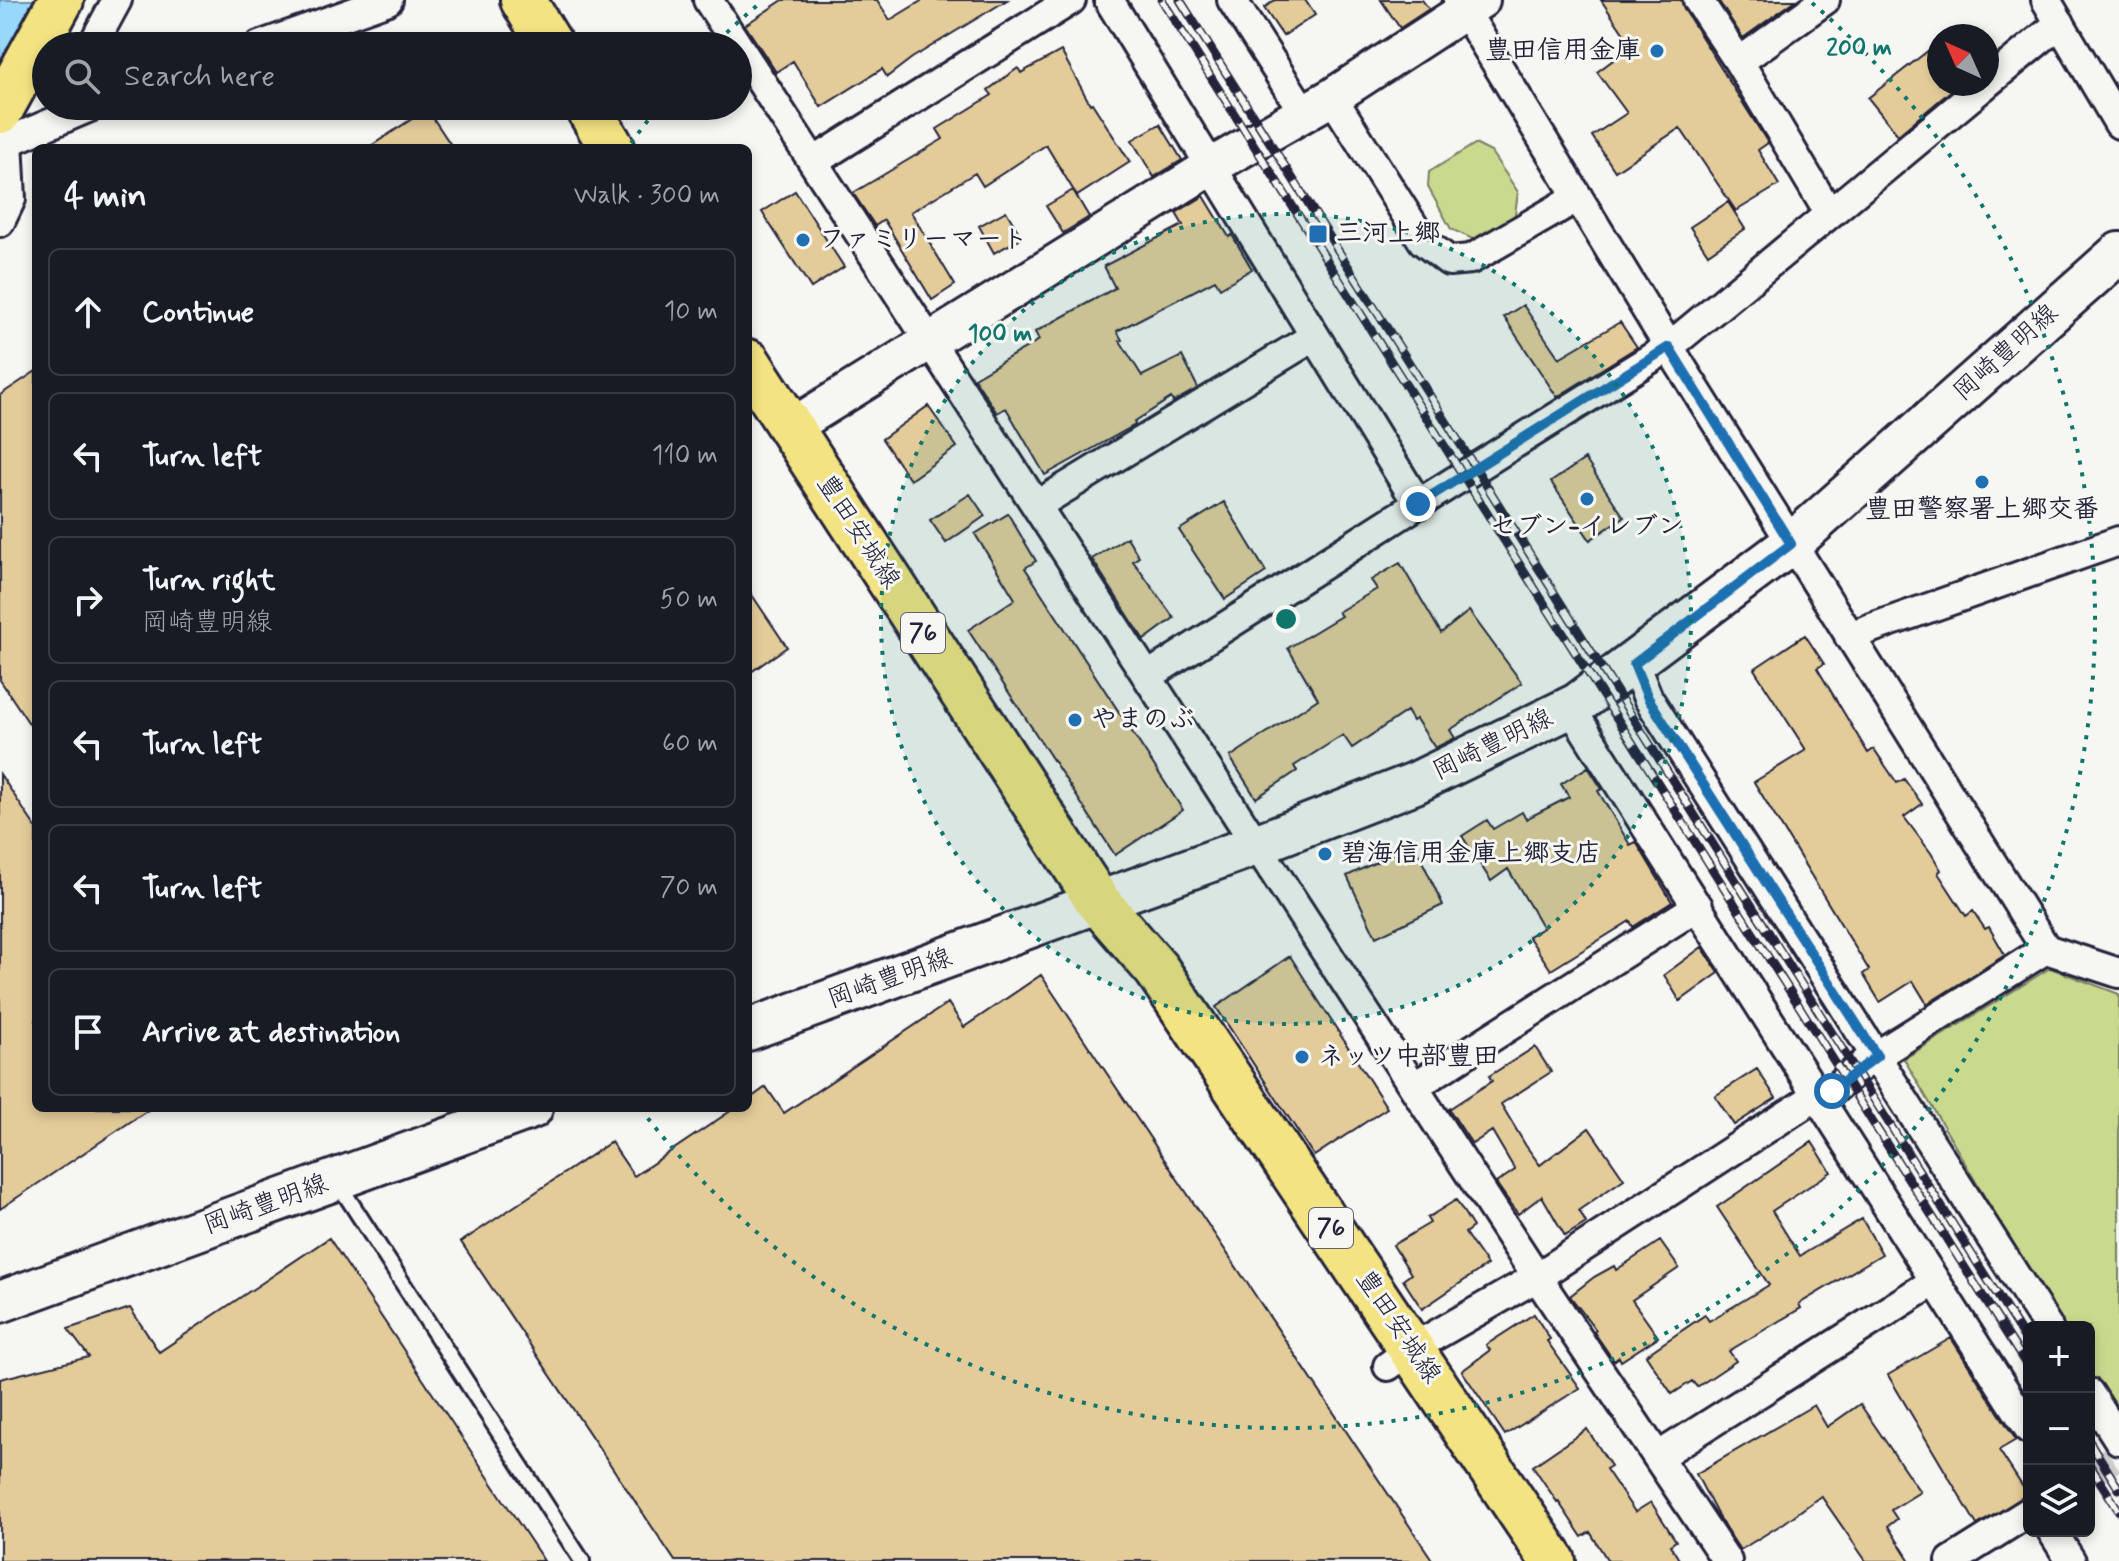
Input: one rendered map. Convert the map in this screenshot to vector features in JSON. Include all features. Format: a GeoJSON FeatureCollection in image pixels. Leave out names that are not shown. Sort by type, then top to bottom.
{"type":"FeatureCollection","features":[{"type":"Feature","properties":{"kind":"main road"},"geometry":{"type":"LineString","coordinates":[[47,32],[61,0]]}},
{"type":"Feature","properties":{"kind":"main road"},"geometry":{"type":"LineString","coordinates":[[523,0],[542,32]]}},
{"type":"Feature","properties":{"kind":"main road"},"geometry":{"type":"LineString","coordinates":[[3,132],[32,66]]}},
{"type":"Feature","properties":{"kind":"main road"},"geometry":{"type":"LineString","coordinates":[[595,120],[610,144]]}},
{"type":"Feature","properties":{"kind":"main road","name":"岡崎豊明線"},"geometry":{"type":"LineString","coordinates":[[752,1029],[1099,903],[1415,783],[1570,707],[1634,664],[1791,544],[2119,253]]}},
{"type":"Feature","properties":{"kind":"main road","name":"豊田安城線"},"geometry":{"type":"LineString","coordinates":[[752,368],[1099,903],[1132,976],[1401,1357],[1553,1561]]}},
{"type":"Feature","properties":{"kind":"main road","name":"岡崎豊明線"},"geometry":{"type":"LineString","coordinates":[[0,1302],[521,1112]]}},
{"type":"Feature","properties":{"kind":"main road","name":"豊田安城線"},"geometry":{"type":"LineString","coordinates":[[1401,1357],[1518,1561]]}},
{"type":"Feature","properties":{"kind":"street"},"geometry":{"type":"LineString","coordinates":[[100,32],[117,0]]}},
{"type":"Feature","properties":{"kind":"street"},"geometry":{"type":"LineString","coordinates":[[298,32],[388,0]]}},
{"type":"Feature","properties":{"kind":"street"},"geometry":{"type":"LineString","coordinates":[[708,0],[729,32]]}},
{"type":"Feature","properties":{"kind":"street"},"geometry":{"type":"LineString","coordinates":[[815,161],[1071,0]]}},
{"type":"Feature","properties":{"kind":"street"},"geometry":{"type":"LineString","coordinates":[[1109,0],[1418,504]]}},
{"type":"Feature","properties":{"kind":"street"},"geometry":{"type":"LineString","coordinates":[[1232,0],[1423,241],[1449,261],[1471,259],[1578,197]]}},
{"type":"Feature","properties":{"kind":"street"},"geometry":{"type":"LineString","coordinates":[[1698,0],[1739,62],[1829,213]]}},
{"type":"Feature","properties":{"kind":"street"},"geometry":{"type":"LineString","coordinates":[[1739,62],[1825,0]]}},
{"type":"Feature","properties":{"kind":"street"},"geometry":{"type":"LineString","coordinates":[[790,428],[1317,104],[1468,3],[1578,197],[1669,347],[2046,949],[2119,973]]}},
{"type":"Feature","properties":{"kind":"street"},"geometry":{"type":"LineString","coordinates":[[1999,70],[2053,12],[2119,124]]}},
{"type":"Feature","properties":{"kind":"street"},"geometry":{"type":"LineString","coordinates":[[752,66],[1537,1277],[1727,1561]]}},
{"type":"Feature","properties":{"kind":"street"},"geometry":{"type":"LineString","coordinates":[[1148,676],[1669,347],[1971,96]]}},
{"type":"Feature","properties":{"kind":"street"},"geometry":{"type":"LineString","coordinates":[[0,222],[11,199],[3,132],[42,120]]}},
{"type":"Feature","properties":{"kind":"street"},"geometry":{"type":"LineString","coordinates":[[1037,505],[1315,336]]}},
{"type":"Feature","properties":{"kind":"street"},"geometry":{"type":"LineString","coordinates":[[1849,636],[2119,541]]}},
{"type":"Feature","properties":{"kind":"street"},"geometry":{"type":"LineString","coordinates":[[1634,664],[1648,698],[2044,1321]]}},
{"type":"Feature","properties":{"kind":"street"},"geometry":{"type":"LineString","coordinates":[[1570,707],[2023,1420]]}},
{"type":"Feature","properties":{"kind":"street"},"geometry":{"type":"LineString","coordinates":[[1415,1086],[1698,906]]}},
{"type":"Feature","properties":{"kind":"street"},"geometry":{"type":"LineString","coordinates":[[1401,1357],[1537,1277],[1818,1095],[1832,1091],[1877,1056],[2046,949]]}},
{"type":"Feature","properties":{"kind":"street"},"geometry":{"type":"LineString","coordinates":[[1659,1456],[1935,1281]]}},
{"type":"Feature","properties":{"kind":"street"},"geometry":{"type":"LineString","coordinates":[[2095,1402],[2119,1440]]}},
{"type":"Feature","properties":{"kind":"street"},"geometry":{"type":"LineString","coordinates":[[1951,1561],[2023,1516]]}},
{"type":"Feature","properties":{"kind":"street"},"geometry":{"type":"LineString","coordinates":[[2056,1537],[2071,1561]]}},
{"type":"Feature","properties":{"kind":"lane"},"geometry":{"type":"LineString","coordinates":[[336,1179],[582,1561]]}},
{"type":"Feature","properties":{"kind":"green space"},"geometry":{"type":"Polygon","coordinates":[[[1475,144],[1491,152],[1518,192],[1514,222],[1479,242],[1451,229],[1428,187],[1429,172],[1475,144]]]}},
{"type":"Feature","properties":{"kind":"green space"},"geometry":{"type":"Polygon","coordinates":[[[2050,968],[2119,994],[2119,1420],[2116,1421],[2095,1385],[2095,1321],[2057,1321],[1904,1059],[2050,968]]]}},
{"type":"Feature","properties":{"kind":"water"},"geometry":{"type":"Polygon","coordinates":[[[0,0],[39,0],[0,71],[0,0]]]}},
{"type":"Feature","properties":{"kind":"building"},"geometry":{"type":"Polygon","coordinates":[[[783,0],[877,0],[890,20],[923,0],[1007,0],[912,58],[887,77],[882,69],[821,107],[793,61],[776,72],[745,25],[783,0]]]}},
{"type":"Feature","properties":{"kind":"building"},"geometry":{"type":"Polygon","coordinates":[[[1275,0],[1305,0],[1315,15],[1283,36],[1264,8],[1275,0]]]}},
{"type":"Feature","properties":{"kind":"building"},"geometry":{"type":"Polygon","coordinates":[[[1381,0],[1422,0],[1429,9],[1400,28],[1381,0]]]}},
{"type":"Feature","properties":{"kind":"building"},"geometry":{"type":"Polygon","coordinates":[[[1601,0],[1681,0],[1768,143],[1758,150],[1779,185],[1736,211],[1680,128],[1615,171],[1592,136],[1627,113],[1597,72],[1632,46],[1601,0]]]}},
{"type":"Feature","properties":{"kind":"building"},"geometry":{"type":"Polygon","coordinates":[[[1718,0],[1796,0],[1743,38],[1718,0]]]}},
{"type":"Feature","properties":{"kind":"building"},"geometry":{"type":"Polygon","coordinates":[[[1061,51],[1090,104],[1130,162],[1077,196],[1046,145],[983,186],[975,173],[911,212],[955,285],[932,300],[884,220],[875,226],[853,193],[943,139],[937,129],[992,95],[988,90],[1018,68],[1021,73],[1061,51]]]}},
{"type":"Feature","properties":{"kind":"building"},"geometry":{"type":"Polygon","coordinates":[[[1927,51],[1927,96],[1945,96],[1898,135],[1868,98],[1927,51]]]}},
{"type":"Feature","properties":{"kind":"building"},"geometry":{"type":"Polygon","coordinates":[[[410,120],[434,120],[450,144],[374,144],[410,120]]]}},
{"type":"Feature","properties":{"kind":"building"},"geometry":{"type":"Polygon","coordinates":[[[1160,124],[1182,160],[1154,177],[1132,140],[1160,124]]]}},
{"type":"Feature","properties":{"kind":"building"},"geometry":{"type":"Polygon","coordinates":[[[1073,190],[1089,217],[1063,233],[1046,206],[1073,190]]]}},
{"type":"Feature","properties":{"kind":"building","name":"ファミリーマート"},"geometry":{"type":"Polygon","coordinates":[[[795,191],[844,267],[811,288],[762,212],[795,191]]]}},
{"type":"Feature","properties":{"kind":"building"},"geometry":{"type":"Polygon","coordinates":[[[1204,196],[1252,269],[1220,288],[1215,280],[1117,331],[1142,376],[1182,356],[1198,388],[1173,402],[1171,398],[1134,422],[1135,425],[1045,475],[1006,408],[997,413],[974,378],[1039,340],[1035,332],[1115,288],[1104,266],[1183,225],[1176,213],[1204,196]]]}},
{"type":"Feature","properties":{"kind":"building"},"geometry":{"type":"Polygon","coordinates":[[[1728,202],[1745,229],[1708,254],[1690,227],[1728,202]]]}},
{"type":"Feature","properties":{"kind":"building"},"geometry":{"type":"Polygon","coordinates":[[[1006,211],[1022,238],[994,253],[979,226],[1006,211]]]}},
{"type":"Feature","properties":{"kind":"building"},"geometry":{"type":"Polygon","coordinates":[[[1523,305],[1559,358],[1620,322],[1637,347],[1557,397],[1504,317],[1523,305]]]}},
{"type":"Feature","properties":{"kind":"building"},"geometry":{"type":"Polygon","coordinates":[[[32,374],[32,728],[0,680],[0,395],[32,374]]]}},
{"type":"Feature","properties":{"kind":"building"},"geometry":{"type":"Polygon","coordinates":[[[928,406],[957,447],[910,480],[882,439],[928,406]]]}},
{"type":"Feature","properties":{"kind":"building","name":"セブン-イレブン"},"geometry":{"type":"Polygon","coordinates":[[[1585,459],[1624,517],[1590,540],[1551,482],[1585,459]]]}},
{"type":"Feature","properties":{"kind":"building"},"geometry":{"type":"Polygon","coordinates":[[[970,494],[985,516],[946,543],[930,520],[970,494]]]}},
{"type":"Feature","properties":{"kind":"building"},"geometry":{"type":"Polygon","coordinates":[[[1224,502],[1266,572],[1225,599],[1179,530],[1224,502]]]}},
{"type":"Feature","properties":{"kind":"building","name":"やまのぶ"},"geometry":{"type":"Polygon","coordinates":[[[1008,514],[1036,561],[1025,568],[1183,810],[1115,855],[968,630],[1015,599],[975,534],[1008,514]]]}},
{"type":"Feature","properties":{"kind":"building"},"geometry":{"type":"Polygon","coordinates":[[[1127,537],[1139,557],[1133,561],[1174,618],[1144,640],[1092,559],[1127,537]]]}},
{"type":"Feature","properties":{"kind":"building"},"geometry":{"type":"Polygon","coordinates":[[[1400,563],[1441,633],[1469,611],[1522,683],[1450,730],[1455,738],[1435,748],[1407,711],[1352,748],[1343,735],[1294,766],[1297,771],[1256,798],[1230,757],[1318,699],[1288,648],[1341,616],[1338,612],[1377,589],[1371,580],[1400,563]]]}},
{"type":"Feature","properties":{"kind":"building"},"geometry":{"type":"Polygon","coordinates":[[[752,595],[787,647],[752,671],[752,595]]]}},
{"type":"Feature","properties":{"kind":"building"},"geometry":{"type":"Polygon","coordinates":[[[1805,635],[1824,664],[1817,668],[1868,753],[1874,749],[1897,783],[1904,779],[1922,804],[1904,817],[1931,853],[1941,870],[1938,873],[1966,916],[1973,911],[1985,929],[1989,927],[2005,955],[1927,1004],[1913,981],[1880,1002],[1863,974],[1869,970],[1754,782],[1806,750],[1754,669],[1805,635]]]}},
{"type":"Feature","properties":{"kind":"building"},"geometry":{"type":"Polygon","coordinates":[[[1588,767],[1602,789],[1598,791],[1630,845],[1636,842],[1672,902],[1633,927],[1630,921],[1551,970],[1528,936],[1543,928],[1508,869],[1491,881],[1462,836],[1487,820],[1493,829],[1522,812],[1526,819],[1569,797],[1561,784],[1588,767]]]}},
{"type":"Feature","properties":{"kind":"building"},"geometry":{"type":"Polygon","coordinates":[[[0,774],[32,822],[32,1112],[145,1112],[0,1209],[0,774]]]}},
{"type":"Feature","properties":{"kind":"building"},"geometry":{"type":"Polygon","coordinates":[[[1414,844],[1443,905],[1376,937],[1347,876],[1414,844]]]}},
{"type":"Feature","properties":{"kind":"building"},"geometry":{"type":"Polygon","coordinates":[[[1702,947],[1719,973],[1680,1001],[1664,975],[1702,947]]]}},
{"type":"Feature","properties":{"kind":"building","name":"ネッツ中部豊田"},"geometry":{"type":"Polygon","coordinates":[[[1290,956],[1387,1108],[1314,1156],[1216,1007],[1290,956]]]}},
{"type":"Feature","properties":{"kind":"building"},"geometry":{"type":"Polygon","coordinates":[[[1041,975],[1433,1561],[675,1561],[461,1242],[611,1142],[634,1176],[729,1112],[752,1112],[752,1097],[766,1087],[784,1113],[948,1003],[964,1027],[1041,975]]]}},
{"type":"Feature","properties":{"kind":"building"},"geometry":{"type":"Polygon","coordinates":[[[1535,1047],[1551,1072],[1501,1104],[1526,1146],[1540,1165],[1589,1128],[1624,1179],[1579,1210],[1586,1223],[1565,1236],[1542,1196],[1518,1214],[1496,1183],[1515,1170],[1492,1131],[1472,1144],[1449,1109],[1492,1081],[1489,1076],[1535,1047]]]}},
{"type":"Feature","properties":{"kind":"building"},"geometry":{"type":"Polygon","coordinates":[[[1757,1069],[1776,1098],[1734,1125],[1715,1096],[1757,1069]]]}},
{"type":"Feature","properties":{"kind":"building"},"geometry":{"type":"Polygon","coordinates":[[[1812,1142],[1831,1172],[1772,1211],[1800,1256],[1862,1219],[1882,1254],[1729,1351],[1736,1361],[1697,1387],[1692,1381],[1672,1394],[1646,1355],[1705,1315],[1709,1321],[1769,1285],[1717,1207],[1812,1142]]]}},
{"type":"Feature","properties":{"kind":"building"},"geometry":{"type":"Polygon","coordinates":[[[1456,1200],[1473,1227],[1465,1233],[1487,1265],[1422,1309],[1403,1280],[1411,1274],[1393,1245],[1430,1223],[1427,1218],[1456,1200]]]}},
{"type":"Feature","properties":{"kind":"building"},"geometry":{"type":"Polygon","coordinates":[[[329,1238],[544,1561],[0,1561],[0,1379],[89,1357],[68,1329],[130,1308],[159,1352],[329,1238]]]}},
{"type":"Feature","properties":{"kind":"building"},"geometry":{"type":"Polygon","coordinates":[[[1660,1241],[1679,1268],[1632,1300],[1658,1337],[1621,1361],[1619,1357],[1614,1361],[1594,1332],[1596,1330],[1570,1296],[1594,1277],[1614,1266],[1616,1270],[1660,1241]]]}},
{"type":"Feature","properties":{"kind":"building"},"geometry":{"type":"Polygon","coordinates":[[[1534,1314],[1550,1339],[1547,1341],[1580,1388],[1505,1435],[1462,1371],[1490,1350],[1486,1345],[1534,1314]]]}},
{"type":"Feature","properties":{"kind":"building"},"geometry":{"type":"Polygon","coordinates":[[[1951,1338],[2016,1440],[1999,1450],[2023,1487],[2023,1498],[1977,1525],[1888,1375],[1951,1338]]]}},
{"type":"Feature","properties":{"kind":"building"},"geometry":{"type":"Polygon","coordinates":[[[1860,1404],[1920,1492],[1891,1510],[1897,1519],[1888,1526],[1910,1561],[1866,1561],[1821,1496],[1740,1550],[1696,1474],[1814,1405],[1827,1427],[1860,1404]]]}},
{"type":"Feature","properties":{"kind":"building"},"geometry":{"type":"Polygon","coordinates":[[[1587,1429],[1611,1466],[1606,1469],[1635,1512],[1651,1502],[1676,1541],[1670,1545],[1680,1561],[1608,1561],[1590,1532],[1582,1537],[1557,1502],[1533,1466],[1587,1429]]]}},
{"type":"Feature","properties":{"kind":"tunnel"},"geometry":{"type":"LineString","coordinates":[[2095,1470],[2119,1455]]}},
{"type":"Feature","properties":{"kind":"railway"},"geometry":{"type":"LineString","coordinates":[[1162,0],[2023,1360]]}},
{"type":"Feature","properties":{"kind":"railway"},"geometry":{"type":"LineString","coordinates":[[1180,0],[2023,1335]]}},
{"type":"Feature","properties":{"kind":"railway"},"geometry":{"type":"LineString","coordinates":[[2095,1451],[2119,1489]]}},
{"type":"Feature","properties":{"kind":"railway"},"geometry":{"type":"LineString","coordinates":[[2090,1465],[2119,1511]]}},
{"type":"Feature","properties":{"kind":"place","name":"豊田信用金庫"},"geometry":{"type":"Point","coordinates":[1657,51]}},
{"type":"Feature","properties":{"kind":"place","name":"三河上郷"},"geometry":{"type":"Point","coordinates":[1318,234]}},
{"type":"Feature","properties":{"kind":"place","name":"ファミリーマート"},"geometry":{"type":"Point","coordinates":[803,240]}},
{"type":"Feature","properties":{"kind":"place","name":"豊田警察署上郷交番"},"geometry":{"type":"Point","coordinates":[1982,482]}},
{"type":"Feature","properties":{"kind":"place","name":"セブン-イレブン"},"geometry":{"type":"Point","coordinates":[1587,499]}},
{"type":"Feature","properties":{"kind":"place","name":"やまのぶ"},"geometry":{"type":"Point","coordinates":[1075,720]}},
{"type":"Feature","properties":{"kind":"place","name":"碧海信用金庫上郷支店"},"geometry":{"type":"Point","coordinates":[1325,854]}},
{"type":"Feature","properties":{"kind":"place","name":"ネッツ中部豊田"},"geometry":{"type":"Point","coordinates":[1302,1057]}},
{"type":"Feature","properties":{"kind":"route"},"geometry":{"type":"LineString","coordinates":[[1418,504],[1669,347],[1791,544],[1634,664],[1648,698],[1877,1056],[1832,1091]]}}]}
